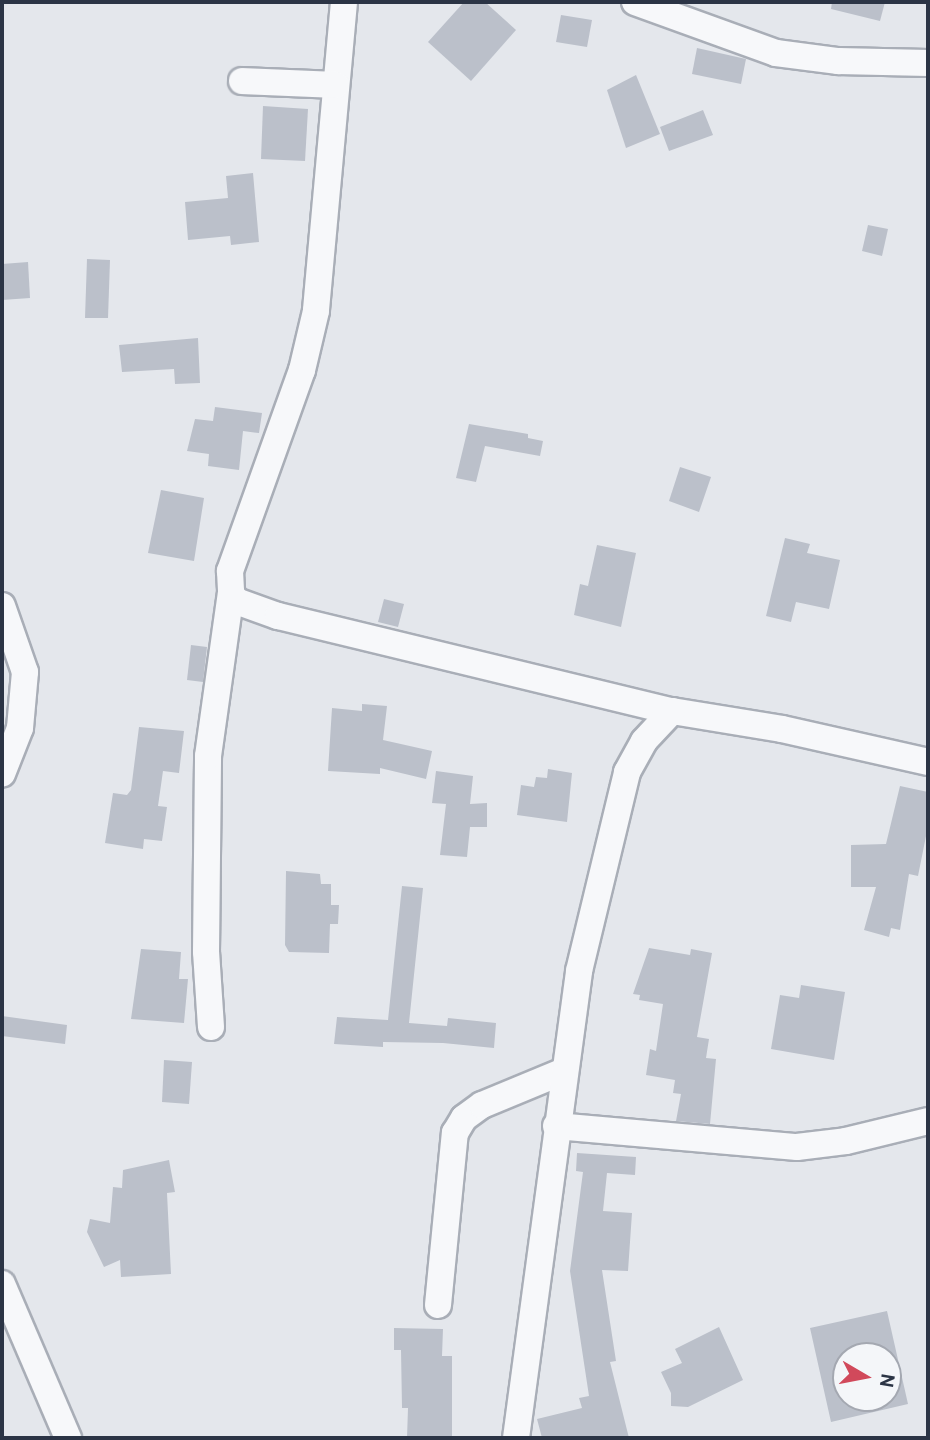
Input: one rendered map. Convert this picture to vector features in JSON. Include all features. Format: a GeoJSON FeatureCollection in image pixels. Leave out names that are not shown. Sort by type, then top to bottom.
{"type":"FeatureCollection","features":[{"type":"Feature","properties":{"kind":"street"},"geometry":{"type":"LineString","coordinates":[[211,1027],[206,939],[208,756],[231,593],[230,571],[302,370],[316,311],[344,2]]}},
{"type":"Feature","properties":{"kind":"street"},"geometry":{"type":"LineString","coordinates":[[635,2],[776,53],[838,61],[928,63]]}},
{"type":"Feature","properties":{"kind":"street"},"geometry":{"type":"LineString","coordinates":[[242,81],[336,85]]}},
{"type":"Feature","properties":{"kind":"street"},"geometry":{"type":"LineString","coordinates":[[231,593],[236,601],[278,616],[672,711],[782,729],[928,762]]}},
{"type":"Feature","properties":{"kind":"street"},"geometry":{"type":"LineString","coordinates":[[2,606],[25,672],[20,728],[2,774]]}},
{"type":"Feature","properties":{"kind":"street"},"geometry":{"type":"LineString","coordinates":[[516,1438],[579,971],[613,813],[626,772],[644,741],[672,711]]}},
{"type":"Feature","properties":{"kind":"street"},"geometry":{"type":"LineString","coordinates":[[438,1305],[455,1133],[464,1118],[482,1105],[564,1071]]}},
{"type":"Feature","properties":{"kind":"street"},"geometry":{"type":"LineString","coordinates":[[556,1126],[797,1147],[846,1141],[928,1121]]}},
{"type":"Feature","properties":{"kind":"street"},"geometry":{"type":"LineString","coordinates":[[2,1284],[68,1438]]}},
{"type":"Feature","properties":{"kind":"building"},"geometry":{"type":"Polygon","coordinates":[[[464,2],[485,2],[516,30],[471,81],[428,42],[464,2]]]}},
{"type":"Feature","properties":{"kind":"building"},"geometry":{"type":"Polygon","coordinates":[[[832,2],[885,2],[880,21],[831,9],[832,2]]]}},
{"type":"Feature","properties":{"kind":"building"},"geometry":{"type":"Polygon","coordinates":[[[561,15],[592,20],[587,47],[556,42],[561,15]]]}},
{"type":"Feature","properties":{"kind":"building"},"geometry":{"type":"Polygon","coordinates":[[[697,48],[746,59],[741,84],[692,74],[697,48]]]}},
{"type":"Feature","properties":{"kind":"building"},"geometry":{"type":"Polygon","coordinates":[[[636,75],[660,134],[626,148],[607,90],[636,75]]]}},
{"type":"Feature","properties":{"kind":"building"},"geometry":{"type":"Polygon","coordinates":[[[263,106],[308,109],[305,161],[261,159],[263,106]]]}},
{"type":"Feature","properties":{"kind":"building"},"geometry":{"type":"Polygon","coordinates":[[[703,110],[713,135],[669,151],[660,127],[703,110]]]}},
{"type":"Feature","properties":{"kind":"building"},"geometry":{"type":"Polygon","coordinates":[[[253,173],[259,242],[231,245],[230,236],[188,240],[185,202],[228,198],[226,176],[253,173]]]}},
{"type":"Feature","properties":{"kind":"building"},"geometry":{"type":"Polygon","coordinates":[[[868,225],[888,229],[882,256],[862,251],[868,225]]]}},
{"type":"Feature","properties":{"kind":"building"},"geometry":{"type":"Polygon","coordinates":[[[87,259],[110,260],[108,318],[85,318],[87,259]]]}},
{"type":"Feature","properties":{"kind":"building"},"geometry":{"type":"Polygon","coordinates":[[[28,262],[30,298],[2,300],[2,264],[28,262]]]}},
{"type":"Feature","properties":{"kind":"building"},"geometry":{"type":"Polygon","coordinates":[[[198,338],[200,383],[175,384],[174,369],[122,372],[119,345],[198,338]]]}},
{"type":"Feature","properties":{"kind":"building"},"geometry":{"type":"Polygon","coordinates":[[[215,407],[262,413],[259,433],[243,431],[239,470],[208,466],[209,454],[187,451],[195,419],[213,421],[215,407]]]}},
{"type":"Feature","properties":{"kind":"building"},"geometry":{"type":"Polygon","coordinates":[[[469,424],[528,434],[528,438],[543,441],[540,456],[485,446],[476,482],[456,478],[469,424]]]}},
{"type":"Feature","properties":{"kind":"building"},"geometry":{"type":"Polygon","coordinates":[[[680,467],[711,477],[699,512],[669,501],[680,467]]]}},
{"type":"Feature","properties":{"kind":"building"},"geometry":{"type":"Polygon","coordinates":[[[161,490],[204,498],[194,561],[148,553],[161,490]]]}},
{"type":"Feature","properties":{"kind":"building"},"geometry":{"type":"Polygon","coordinates":[[[785,538],[810,544],[807,553],[840,560],[829,609],[796,602],[791,622],[766,616],[785,538]]]}},
{"type":"Feature","properties":{"kind":"building"},"geometry":{"type":"Polygon","coordinates":[[[597,545],[636,553],[621,627],[574,615],[580,584],[588,586],[597,545]]]}},
{"type":"Feature","properties":{"kind":"building"},"geometry":{"type":"Polygon","coordinates":[[[384,599],[404,604],[398,627],[378,622],[384,599]]]}},
{"type":"Feature","properties":{"kind":"building"},"geometry":{"type":"Polygon","coordinates":[[[191,645],[207,647],[203,682],[187,680],[191,645]]]}},
{"type":"Feature","properties":{"kind":"building"},"geometry":{"type":"Polygon","coordinates":[[[362,704],[387,706],[383,740],[432,751],[426,779],[380,768],[380,774],[328,771],[332,708],[362,711],[362,704]]]}},
{"type":"Feature","properties":{"kind":"building"},"geometry":{"type":"Polygon","coordinates":[[[139,727],[184,731],[179,773],[163,771],[158,806],[167,807],[162,841],[144,839],[143,849],[105,843],[113,793],[127,795],[131,790],[139,727]]]}},
{"type":"Feature","properties":{"kind":"building"},"geometry":{"type":"Polygon","coordinates":[[[548,769],[572,773],[567,822],[517,815],[521,785],[534,787],[536,777],[547,778],[548,769]]]}},
{"type":"Feature","properties":{"kind":"building"},"geometry":{"type":"Polygon","coordinates":[[[436,771],[473,776],[470,804],[487,803],[487,827],[470,827],[467,857],[440,855],[446,804],[432,803],[436,771]]]}},
{"type":"Feature","properties":{"kind":"building"},"geometry":{"type":"Polygon","coordinates":[[[900,786],[928,792],[928,826],[918,876],[909,874],[900,930],[891,928],[889,937],[864,930],[876,887],[851,887],[851,845],[886,844],[900,786]]]}},
{"type":"Feature","properties":{"kind":"building"},"geometry":{"type":"Polygon","coordinates":[[[286,871],[320,874],[321,884],[331,884],[331,905],[339,905],[338,924],[330,924],[329,953],[289,952],[285,945],[286,871]]]}},
{"type":"Feature","properties":{"kind":"building"},"geometry":{"type":"Polygon","coordinates":[[[402,886],[423,888],[409,1023],[447,1026],[448,1018],[496,1023],[494,1048],[443,1043],[383,1042],[383,1047],[334,1044],[337,1017],[388,1020],[402,886]]]}},
{"type":"Feature","properties":{"kind":"building"},"geometry":{"type":"Polygon","coordinates":[[[649,948],[690,955],[691,949],[712,953],[697,1037],[709,1039],[706,1058],[716,1059],[710,1124],[676,1121],[681,1094],[673,1093],[675,1080],[646,1075],[650,1049],[656,1051],[663,1004],[639,1000],[640,995],[633,994],[649,948]]]}},
{"type":"Feature","properties":{"kind":"building"},"geometry":{"type":"Polygon","coordinates":[[[141,949],[181,952],[179,979],[188,979],[184,1023],[131,1019],[141,949]]]}},
{"type":"Feature","properties":{"kind":"building"},"geometry":{"type":"Polygon","coordinates":[[[801,985],[845,992],[834,1060],[771,1049],[780,995],[799,998],[801,985]]]}},
{"type":"Feature","properties":{"kind":"building"},"geometry":{"type":"Polygon","coordinates":[[[2,1016],[67,1025],[65,1044],[2,1036],[2,1016]]]}},
{"type":"Feature","properties":{"kind":"building"},"geometry":{"type":"Polygon","coordinates":[[[164,1060],[192,1062],[189,1104],[162,1102],[164,1060]]]}},
{"type":"Feature","properties":{"kind":"building"},"geometry":{"type":"Polygon","coordinates":[[[577,1153],[636,1157],[635,1175],[607,1173],[603,1211],[632,1213],[628,1271],[602,1270],[616,1361],[610,1362],[629,1438],[542,1438],[537,1419],[582,1408],[579,1398],[589,1396],[570,1271],[583,1172],[576,1171],[577,1153]]]}},
{"type":"Feature","properties":{"kind":"building"},"geometry":{"type":"Polygon","coordinates":[[[169,1160],[175,1192],[167,1193],[171,1274],[121,1277],[120,1260],[104,1267],[87,1232],[90,1219],[110,1223],[113,1187],[122,1188],[123,1170],[169,1160]]]}},
{"type":"Feature","properties":{"kind":"building"},"geometry":{"type":"Polygon","coordinates":[[[887,1311],[894,1342],[832,1342],[832,1412],[874,1412],[831,1422],[810,1328],[887,1311]]]}},
{"type":"Feature","properties":{"kind":"building"},"geometry":{"type":"Polygon","coordinates":[[[719,1327],[743,1380],[688,1407],[671,1406],[671,1393],[661,1372],[682,1363],[675,1349],[719,1327]]]}},
{"type":"Feature","properties":{"kind":"building"},"geometry":{"type":"Polygon","coordinates":[[[394,1328],[443,1329],[442,1356],[452,1356],[452,1438],[407,1438],[408,1408],[402,1408],[401,1350],[394,1350],[394,1328]]]}},
{"type":"Feature","properties":{"kind":"building"},"geometry":{"type":"Polygon","coordinates":[[[902,1377],[908,1404],[902,1405],[902,1377]]]}}]}
